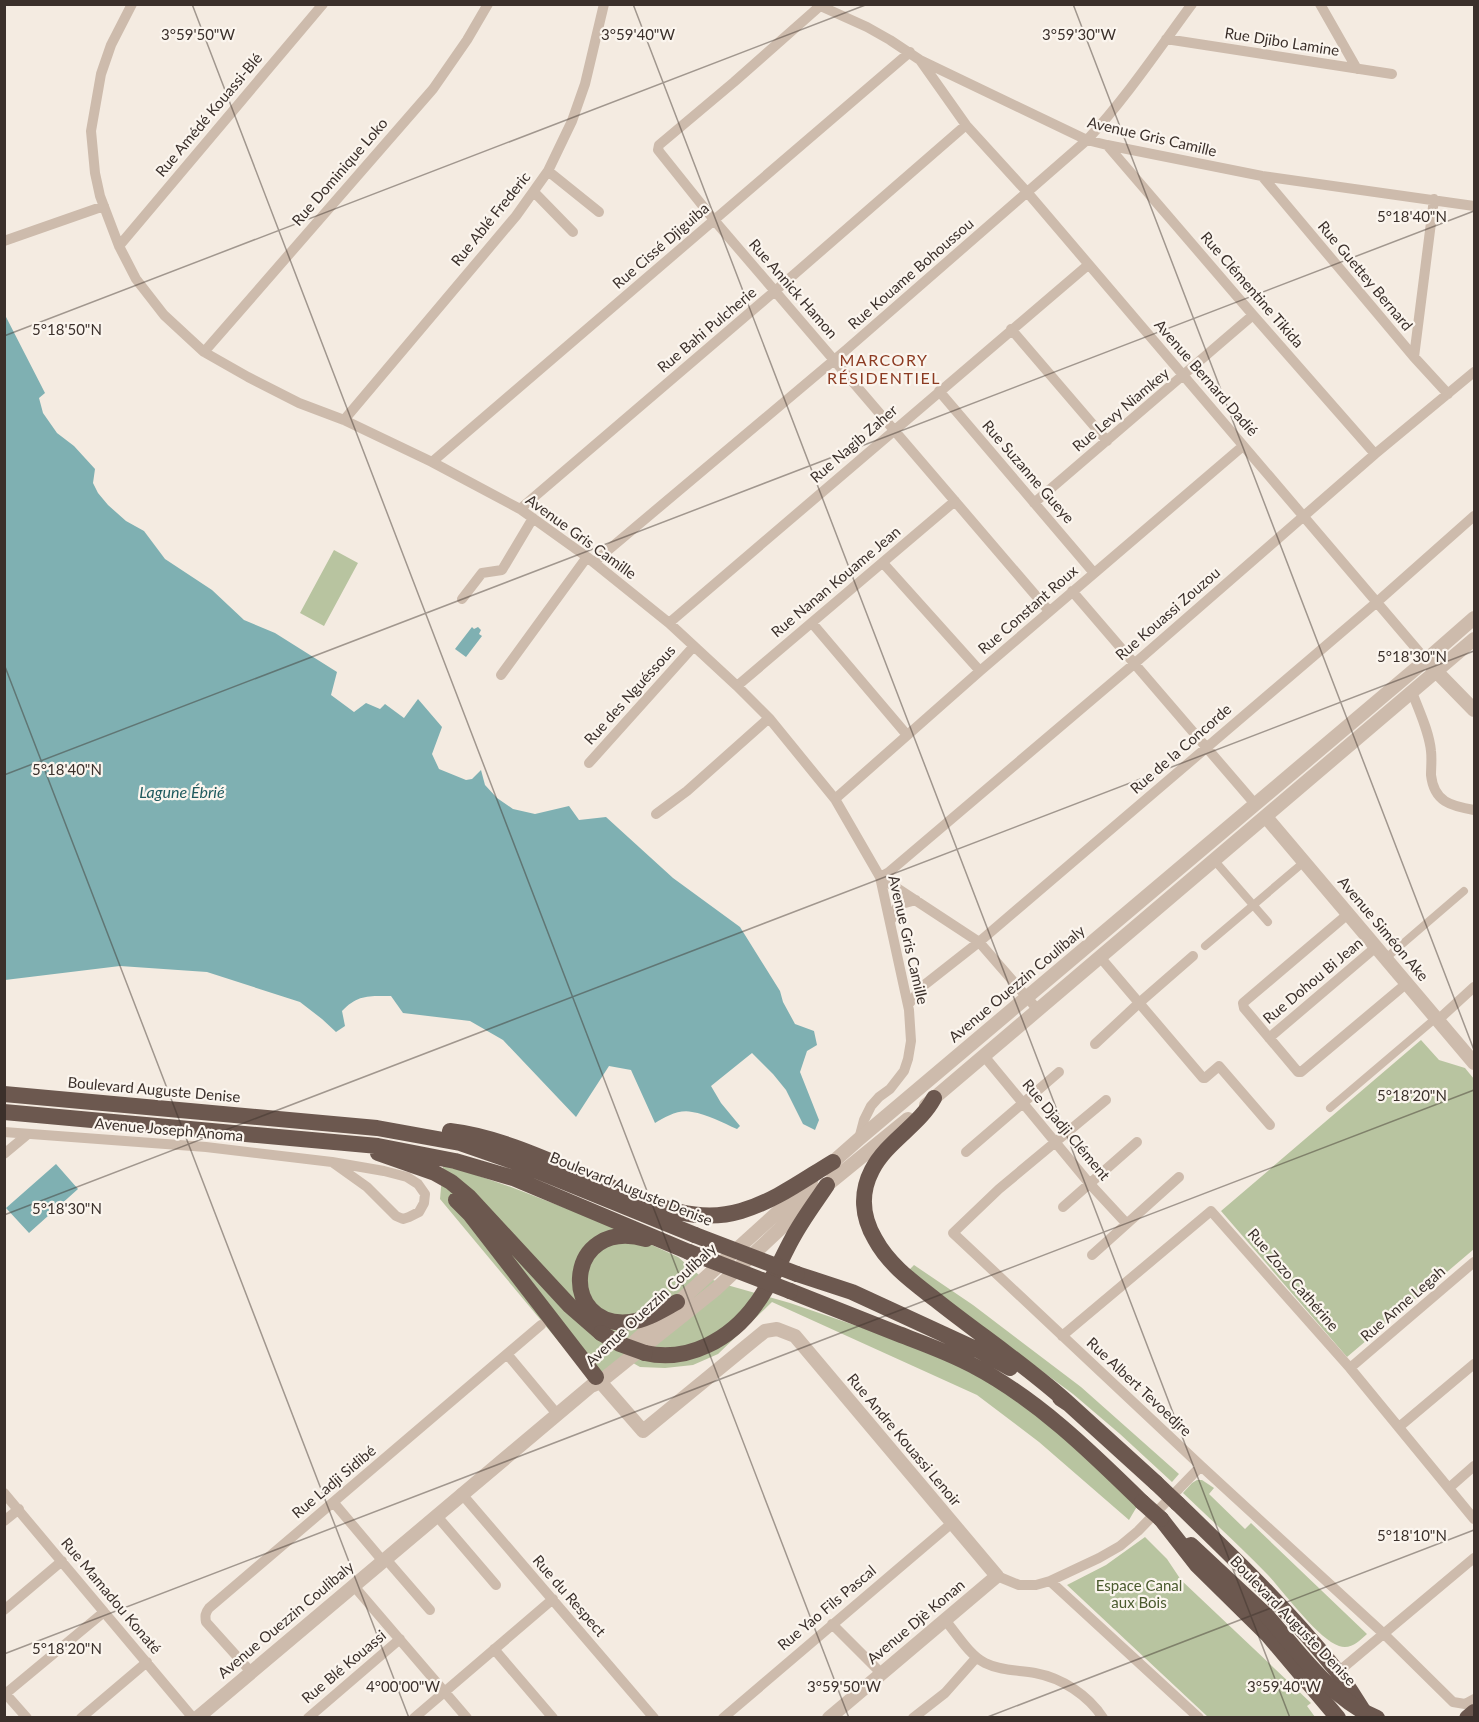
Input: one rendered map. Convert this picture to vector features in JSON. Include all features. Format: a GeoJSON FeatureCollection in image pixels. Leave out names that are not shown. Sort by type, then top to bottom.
{"type":"FeatureCollection","features":[{"type":"Feature","properties":{"kind":"highway","name":"Boulevard Auguste Denise"},"geometry":{"type":"LineString","coordinates":[[4,1094],[377,1128],[460,1143],[518,1163],[797,1274],[852,1292],[980,1350],[1069,1404],[1156,1483],[1281,1605],[1338,1672],[1368,1718]]}},
{"type":"Feature","properties":{"kind":"highway"},"geometry":{"type":"LineString","coordinates":[[934,1098],[927,1111],[891,1144],[872,1170],[864,1193],[863,1209],[874,1239],[888,1258],[908,1278],[965,1324],[1045,1382],[1069,1404]]}},
{"type":"Feature","properties":{"kind":"highway","name":"Boulevard Auguste Denise"},"geometry":{"type":"LineString","coordinates":[[4,1112],[352,1144],[409,1151],[455,1161],[513,1178],[689,1252],[928,1345],[972,1365],[999,1381],[1054,1420],[1267,1616],[1331,1688],[1348,1702],[1377,1718]]}},
{"type":"Feature","properties":{"kind":"highway"},"geometry":{"type":"LineString","coordinates":[[4,1119],[47,1117]]}},
{"type":"Feature","properties":{"kind":"highway"},"geometry":{"type":"LineString","coordinates":[[377,1128],[463,1133],[521,1149],[663,1209],[691,1215],[715,1216],[739,1212],[762,1204],[833,1161]]}},
{"type":"Feature","properties":{"kind":"highway"},"geometry":{"type":"LineString","coordinates":[[352,1144],[435,1173],[451,1182],[469,1197],[570,1306],[601,1333],[620,1344],[658,1356],[695,1351],[715,1342],[739,1324],[758,1303],[792,1239],[827,1185]]}},
{"type":"Feature","properties":{"kind":"highway"},"geometry":{"type":"LineString","coordinates":[[404,1163],[444,1187],[470,1214],[596,1382]]}},
{"type":"Feature","properties":{"kind":"highway"},"geometry":{"type":"LineString","coordinates":[[677,1302],[646,1318],[632,1322],[620,1323],[606,1319],[593,1312],[585,1302],[580,1284],[582,1264],[588,1252],[611,1238],[639,1238],[689,1252]]}},
{"type":"Feature","properties":{"kind":"highway","name":"Boulevard Auguste Denise"},"geometry":{"type":"LineString","coordinates":[[1161,1519],[1197,1565],[1268,1635],[1338,1718]]}},
{"type":"Feature","properties":{"kind":"highway"},"geometry":{"type":"LineString","coordinates":[[1467,1718],[1474,1712]]}},
{"type":"Feature","properties":{"kind":"street","name":"Avenue Gris Camille"},"geometry":{"type":"LineString","coordinates":[[132,4],[111,45],[101,74],[91,131],[94,173],[118,246],[136,279],[164,315],[204,352],[299,403],[344,420],[432,462],[520,509],[590,559],[669,623],[737,686],[769,718],[835,799],[880,877],[908,1005],[911,1041],[904,1071],[890,1089],[871,1106],[859,1138]]}},
{"type":"Feature","properties":{"kind":"street","name":"Rue Amédé Kouassi-Blé"},"geometry":{"type":"LineString","coordinates":[[118,246],[323,4]]}},
{"type":"Feature","properties":{"kind":"street","name":"Rue Dominique Loko"},"geometry":{"type":"LineString","coordinates":[[204,352],[433,89],[457,56],[488,4]]}},
{"type":"Feature","properties":{"kind":"street","name":"Rue Ablé Frederic"},"geometry":{"type":"LineString","coordinates":[[344,420],[534,192],[548,171],[572,121],[585,84],[604,4]]}},
{"type":"Feature","properties":{"kind":"street","name":"Rue Kouame Bohoussou"},"geometry":{"type":"LineString","coordinates":[[501,675],[590,559],[834,359],[1087,140],[1191,4]]}},
{"type":"Feature","properties":{"kind":"street"},"geometry":{"type":"LineString","coordinates":[[1320,4],[1357,69]]}},
{"type":"Feature","properties":{"kind":"street","name":"Avenue Gris Camille"},"geometry":{"type":"LineString","coordinates":[[818,5],[867,27],[920,60],[1087,140],[1262,176],[1474,206]]}},
{"type":"Feature","properties":{"kind":"street","name":"Rue Annick Hamon"},"geometry":{"type":"LineString","coordinates":[[818,5],[734,82],[659,145],[658,150],[714,220],[1049,611]]}},
{"type":"Feature","properties":{"kind":"street","name":"Rue Djibo Lamine"},"geometry":{"type":"LineString","coordinates":[[1166,39],[1392,74]]}},
{"type":"Feature","properties":{"kind":"street","name":"Rue Cissé Djiguiba"},"geometry":{"type":"LineString","coordinates":[[432,462],[910,52]]}},
{"type":"Feature","properties":{"kind":"street","name":"Avenue Bernard Dadié"},"geometry":{"type":"LineString","coordinates":[[920,60],[966,124],[1027,192],[1426,660],[1474,711]]}},
{"type":"Feature","properties":{"kind":"street","name":"Rue Bahi Pulcherie"},"geometry":{"type":"LineString","coordinates":[[520,509],[966,124]]}},
{"type":"Feature","properties":{"kind":"street","name":"Rue Clémentine Tikida"},"geometry":{"type":"LineString","coordinates":[[1107,145],[1252,315],[1375,454]]}},
{"type":"Feature","properties":{"kind":"street"},"geometry":{"type":"LineString","coordinates":[[548,171],[599,212]]}},
{"type":"Feature","properties":{"kind":"street","name":"Rue Guettey Bernard"},"geometry":{"type":"LineString","coordinates":[[1262,176],[1414,357],[1448,394]]}},
{"type":"Feature","properties":{"kind":"street"},"geometry":{"type":"LineString","coordinates":[[534,192],[573,232]]}},
{"type":"Feature","properties":{"kind":"street"},"geometry":{"type":"LineString","coordinates":[[1414,357],[1434,199]]}},
{"type":"Feature","properties":{"kind":"street"},"geometry":{"type":"LineString","coordinates":[[4,241],[104,206]]}},
{"type":"Feature","properties":{"kind":"street","name":"Rue Nagib Zaher"},"geometry":{"type":"LineString","coordinates":[[669,623],[1088,265]]}},
{"type":"Feature","properties":{"kind":"street","name":"Rue Levy Niamkey"},"geometry":{"type":"LineString","coordinates":[[1034,503],[1252,315]]}},
{"type":"Feature","properties":{"kind":"street"},"geometry":{"type":"LineString","coordinates":[[1011,330],[1107,441]]}},
{"type":"Feature","properties":{"kind":"street","name":"Rue Kouassi Zouzou"},"geometry":{"type":"LineString","coordinates":[[880,877],[889,872],[1375,454],[1474,372]]}},
{"type":"Feature","properties":{"kind":"street","name":"Rue Suzanne Gueye"},"geometry":{"type":"LineString","coordinates":[[939,391],[1095,573]]}},
{"type":"Feature","properties":{"kind":"street","name":"Rue Constant Roux"},"geometry":{"type":"LineString","coordinates":[[835,799],[1072,591],[1243,446]]}},
{"type":"Feature","properties":{"kind":"street","name":"Rue Nanan Kouame Jean"},"geometry":{"type":"LineString","coordinates":[[737,686],[955,501]]}},
{"type":"Feature","properties":{"kind":"street","name":"Rue de la Concorde"},"geometry":{"type":"LineString","coordinates":[[908,1005],[923,986],[979,942],[1377,602],[1474,516]]}},
{"type":"Feature","properties":{"kind":"street"},"geometry":{"type":"LineString","coordinates":[[462,599],[482,573],[502,570],[533,518]]}},
{"type":"Feature","properties":{"kind":"street"},"geometry":{"type":"LineString","coordinates":[[884,562],[980,671]]}},
{"type":"Feature","properties":{"kind":"street"},"geometry":{"type":"LineString","coordinates":[[1072,591],[1255,804]]}},
{"type":"Feature","properties":{"kind":"street","name":"Avenue Ouezzin Coulibaly"},"geometry":{"type":"LineString","coordinates":[[596,1382],[677,1302],[859,1138],[1474,618]]}},
{"type":"Feature","properties":{"kind":"street"},"geometry":{"type":"LineString","coordinates":[[812,623],[907,735]]}},
{"type":"Feature","properties":{"kind":"street","name":"Avenue Ouezzin Coulibaly"},"geometry":{"type":"LineString","coordinates":[[195,1718],[557,1414],[716,1289],[827,1185],[984,1056],[1474,639]]}},
{"type":"Feature","properties":{"kind":"street","name":"Rue des Nguéssous"},"geometry":{"type":"LineString","coordinates":[[589,763],[694,646]]}},
{"type":"Feature","properties":{"kind":"street"},"geometry":{"type":"LineString","coordinates":[[1412,692],[1428,738],[1431,773],[1437,793],[1444,802],[1474,810]]}},
{"type":"Feature","properties":{"kind":"street"},"geometry":{"type":"LineString","coordinates":[[656,814],[687,791],[769,718]]}},
{"type":"Feature","properties":{"kind":"street","name":"Avenue Siméon Ake"},"geometry":{"type":"LineString","coordinates":[[1266,817],[1474,1063]]}},
{"type":"Feature","properties":{"kind":"street"},"geometry":{"type":"LineString","coordinates":[[1214,860],[1268,922]]}},
{"type":"Feature","properties":{"kind":"street"},"geometry":{"type":"LineString","coordinates":[[1205,946],[1304,862]]}},
{"type":"Feature","properties":{"kind":"street"},"geometry":{"type":"LineString","coordinates":[[880,877],[979,942],[1038,1010]]}},
{"type":"Feature","properties":{"kind":"street"},"geometry":{"type":"LineString","coordinates":[[1381,953],[1464,891]]}},
{"type":"Feature","properties":{"kind":"street"},"geometry":{"type":"LineString","coordinates":[[890,922],[898,905],[916,900]]}},
{"type":"Feature","properties":{"kind":"street"},"geometry":{"type":"LineString","coordinates":[[1348,914],[1244,1003],[1244,1008],[1298,1072],[1301,1072],[1407,983]]}},
{"type":"Feature","properties":{"kind":"street","name":"Rue Dohou Bi Jean"},"geometry":{"type":"LineString","coordinates":[[1269,1038],[1381,953]]}},
{"type":"Feature","properties":{"kind":"street"},"geometry":{"type":"LineString","coordinates":[[1095,1044],[1193,956]]}},
{"type":"Feature","properties":{"kind":"street"},"geometry":{"type":"LineString","coordinates":[[1100,957],[1203,1078],[1219,1066],[1270,1125]]}},
{"type":"Feature","properties":{"kind":"street"},"geometry":{"type":"LineString","coordinates":[[902,976],[923,986]]}},
{"type":"Feature","properties":{"kind":"street"},"geometry":{"type":"LineString","coordinates":[[1330,1108],[1474,987]]}},
{"type":"Feature","properties":{"kind":"street","name":"Rue Djadji Clément"},"geometry":{"type":"LineString","coordinates":[[984,1056],[1126,1224]]}},
{"type":"Feature","properties":{"kind":"street"},"geometry":{"type":"LineString","coordinates":[[966,1152],[1059,1072]]}},
{"type":"Feature","properties":{"kind":"street","name":"Rue Albert Tevoedjre"},"geometry":{"type":"LineString","coordinates":[[1106,1100],[999,1189],[953,1233],[1384,1634],[1453,1702],[1465,1704],[1474,1699]]}},
{"type":"Feature","properties":{"kind":"street","name":"Avenue Joseph Anoma"},"geometry":{"type":"LineString","coordinates":[[4,1132],[206,1147],[332,1162],[407,1177],[418,1184],[425,1194],[424,1203],[419,1212],[410,1217],[403,1219],[396,1216],[367,1186],[332,1162]]}},
{"type":"Feature","properties":{"kind":"street"},"geometry":{"type":"LineString","coordinates":[[4,1154],[28,1134]]}},
{"type":"Feature","properties":{"kind":"street"},"geometry":{"type":"LineString","coordinates":[[1063,1207],[1137,1142]]}},
{"type":"Feature","properties":{"kind":"street"},"geometry":{"type":"LineString","coordinates":[[1092,1255],[1179,1177]]}},
{"type":"Feature","properties":{"kind":"street","name":"Rue Zozo Cathérine"},"geometry":{"type":"LineString","coordinates":[[1062,1336],[1211,1211],[1350,1368],[1474,1520]]}},
{"type":"Feature","properties":{"kind":"street","name":"Rue Anne Legah"},"geometry":{"type":"LineString","coordinates":[[1350,1368],[1474,1262]]}},
{"type":"Feature","properties":{"kind":"street","name":"Rue Ladji Sidibé"},"geometry":{"type":"LineString","coordinates":[[251,1672],[206,1622],[206,1612],[274,1551],[334,1503],[542,1325]]}},
{"type":"Feature","properties":{"kind":"street","name":"Rue Andre Kouassi Lenoir"},"geometry":{"type":"LineString","coordinates":[[596,1382],[643,1431],[765,1331],[777,1329],[795,1336],[997,1576]]}},
{"type":"Feature","properties":{"kind":"street"},"geometry":{"type":"LineString","coordinates":[[507,1354],[557,1414]]}},
{"type":"Feature","properties":{"kind":"street"},"geometry":{"type":"LineString","coordinates":[[1399,1427],[1474,1364]]}},
{"type":"Feature","properties":{"kind":"street"},"geometry":{"type":"LineString","coordinates":[[997,1576],[1019,1585],[1036,1584],[1050,1581],[1099,1558],[1120,1546],[1138,1531],[1201,1466]]}},
{"type":"Feature","properties":{"kind":"street"},"geometry":{"type":"LineString","coordinates":[[1449,1488],[1474,1466]]}},
{"type":"Feature","properties":{"kind":"street","name":"Rue Mamadou Konaté"},"geometry":{"type":"LineString","coordinates":[[4,1493],[195,1718]]}},
{"type":"Feature","properties":{"kind":"street","name":"Rue du Respect"},"geometry":{"type":"LineString","coordinates":[[462,1493],[654,1718]]}},
{"type":"Feature","properties":{"kind":"street"},"geometry":{"type":"LineString","coordinates":[[334,1503],[430,1610]]}},
{"type":"Feature","properties":{"kind":"street"},"geometry":{"type":"LineString","coordinates":[[4,1521],[19,1509]]}},
{"type":"Feature","properties":{"kind":"street"},"geometry":{"type":"LineString","coordinates":[[436,1515],[496,1586]]}},
{"type":"Feature","properties":{"kind":"street","name":"Rue Yao Fils Pascal"},"geometry":{"type":"LineString","coordinates":[[723,1718],[952,1523]]}},
{"type":"Feature","properties":{"kind":"street"},"geometry":{"type":"LineString","coordinates":[[1338,1672],[1474,1558]]}},
{"type":"Feature","properties":{"kind":"street"},"geometry":{"type":"LineString","coordinates":[[4,1610],[62,1561]]}},
{"type":"Feature","properties":{"kind":"street","name":"Avenue Djè Konan"},"geometry":{"type":"LineString","coordinates":[[829,1718],[845,1712],[881,1674],[997,1576]]}},
{"type":"Feature","properties":{"kind":"street"},"geometry":{"type":"LineString","coordinates":[[1050,1581],[1199,1718]]}},
{"type":"Feature","properties":{"kind":"street"},"geometry":{"type":"LineString","coordinates":[[353,1585],[467,1718]]}},
{"type":"Feature","properties":{"kind":"street"},"geometry":{"type":"LineString","coordinates":[[414,1718],[553,1599]]}},
{"type":"Feature","properties":{"kind":"street"},"geometry":{"type":"LineString","coordinates":[[27,1718],[5,1694],[104,1612]]}},
{"type":"Feature","properties":{"kind":"street"},"geometry":{"type":"LineString","coordinates":[[945,1620],[976,1658],[1003,1669],[1037,1673],[1059,1681],[1075,1689],[1096,1707],[1103,1718]]}},
{"type":"Feature","properties":{"kind":"street"},"geometry":{"type":"LineString","coordinates":[[832,1624],[881,1674]]}},
{"type":"Feature","properties":{"kind":"street","name":"Rue Blé Kouassi"},"geometry":{"type":"LineString","coordinates":[[308,1718],[400,1639]]}},
{"type":"Feature","properties":{"kind":"street"},"geometry":{"type":"LineString","coordinates":[[494,1649],[553,1718]]}},
{"type":"Feature","properties":{"kind":"street"},"geometry":{"type":"LineString","coordinates":[[913,1718],[945,1693],[976,1658]]}},
{"type":"Feature","properties":{"kind":"street"},"geometry":{"type":"LineString","coordinates":[[81,1718],[147,1662]]}},
{"type":"Feature","properties":{"kind":"green space"},"geometry":{"type":"Polygon","coordinates":[[[334,550],[358,563],[324,626],[300,613],[334,550]]]}},
{"type":"Feature","properties":{"kind":"green space"},"geometry":{"type":"Polygon","coordinates":[[[1421,1040],[1439,1060],[1465,1068],[1474,1079],[1474,1249],[1347,1357],[1221,1211],[1421,1040]]]}},
{"type":"Feature","properties":{"kind":"green space"},"geometry":{"type":"Polygon","coordinates":[[[443,1165],[511,1187],[604,1223],[678,1257],[699,1275],[790,1303],[927,1350],[1004,1390],[1050,1426],[1139,1503],[1129,1520],[1039,1442],[977,1395],[772,1302],[718,1354],[693,1365],[665,1368],[640,1367],[633,1363],[599,1390],[440,1199],[443,1165]]]}},
{"type":"Feature","properties":{"kind":"green space"},"geometry":{"type":"Polygon","coordinates":[[[914,1265],[973,1305],[1081,1387],[1179,1474],[1172,1482],[1073,1394],[907,1272],[914,1265]]]}},
{"type":"Feature","properties":{"kind":"green space"},"geometry":{"type":"Polygon","coordinates":[[[1197,1480],[1202,1480],[1214,1488],[1209,1494],[1245,1529],[1251,1523],[1367,1634],[1355,1644],[1343,1647],[1331,1642],[1321,1634],[1267,1574],[1183,1493],[1197,1480]]]}},
{"type":"Feature","properties":{"kind":"green space","name":"Espace Canal aux Bois"},"geometry":{"type":"Polygon","coordinates":[[[1145,1537],[1167,1559],[1181,1580],[1311,1703],[1307,1706],[1315,1717],[1208,1717],[1067,1585],[1106,1565],[1145,1537]]]}},
{"type":"Feature","properties":{"kind":"water","name":"Lagune Ébrié"},"geometry":{"type":"Polygon","coordinates":[[[5,315],[45,393],[39,398],[43,413],[57,433],[74,446],[95,469],[93,483],[108,505],[126,521],[144,531],[165,559],[212,590],[244,620],[275,633],[337,672],[331,695],[354,712],[366,703],[380,709],[385,704],[404,718],[418,699],[442,727],[432,754],[439,769],[466,780],[472,779],[481,770],[485,785],[497,798],[513,809],[535,814],[569,806],[579,820],[606,817],[673,878],[740,927],[780,991],[783,1002],[795,1024],[814,1031],[817,1045],[807,1051],[800,1072],[819,1120],[815,1130],[803,1124],[786,1090],[752,1053],[711,1086],[721,1103],[740,1126],[737,1129],[698,1113],[687,1111],[672,1114],[655,1123],[631,1070],[609,1066],[576,1117],[503,1040],[470,1021],[403,1013],[391,996],[370,996],[353,1001],[342,1011],[345,1026],[336,1032],[300,1002],[207,972],[120,966],[5,980],[5,315]]]}},
{"type":"Feature","properties":{"kind":"water"},"geometry":{"type":"Polygon","coordinates":[[[472,627],[474,629],[478,627],[481,630],[479,634],[482,636],[466,657],[455,649],[472,627]]]}},
{"type":"Feature","properties":{"kind":"water"},"geometry":{"type":"Polygon","coordinates":[[[56,1164],[78,1189],[29,1233],[6,1208],[56,1164]]]}},
{"type":"Feature","properties":{"kind":"district","name":"MARCORY RÉSIDENTIEL"},"geometry":{"type":"Point","coordinates":[884,369]}}]}
